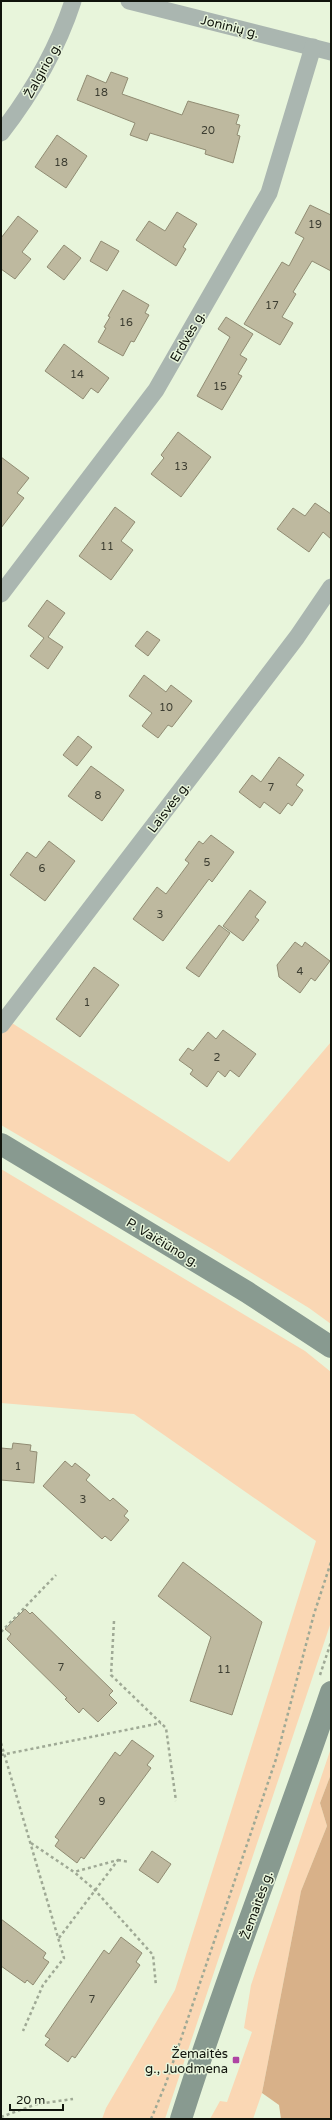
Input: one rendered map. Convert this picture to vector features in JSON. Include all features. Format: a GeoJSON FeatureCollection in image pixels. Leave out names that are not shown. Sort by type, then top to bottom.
{"type":"FeatureCollection","features":[{"type":"Feature","properties":{"kind":"main road","name":"P. Vaičiūno g."},"geometry":{"type":"LineString","coordinates":[[1,1144],[247,1292],[328,1346]]}},
{"type":"Feature","properties":{"kind":"main road","name":"Žemaitės g."},"geometry":{"type":"LineString","coordinates":[[181,2119],[203,2051],[306,1768],[331,1692]]}},
{"type":"Feature","properties":{"kind":"street","name":"Žalgirio g."},"geometry":{"type":"LineString","coordinates":[[1,133],[19,110],[50,60],[66,24],[73,1]]}},
{"type":"Feature","properties":{"kind":"street","name":"Joninių g."},"geometry":{"type":"LineString","coordinates":[[129,1],[331,52]]}},
{"type":"Feature","properties":{"kind":"street","name":"Erdvės g."},"geometry":{"type":"LineString","coordinates":[[1,594],[156,390],[269,193],[313,47]]}},
{"type":"Feature","properties":{"kind":"street","name":"Laisvės g."},"geometry":{"type":"LineString","coordinates":[[1,1025],[214,747],[297,636],[331,587]]}},
{"type":"Feature","properties":{"kind":"path"},"geometry":{"type":"LineString","coordinates":[[151,2119],[166,2083],[276,1759],[314,1614],[331,1562]]}},
{"type":"Feature","properties":{"kind":"path"},"geometry":{"type":"LineString","coordinates":[[1,1632],[56,1575]]}},
{"type":"Feature","properties":{"kind":"path"},"geometry":{"type":"LineString","coordinates":[[114,1621],[111,1676],[166,1728],[176,1801]]}},
{"type":"Feature","properties":{"kind":"path"},"geometry":{"type":"LineString","coordinates":[[3,1755],[161,1723]]}},
{"type":"Feature","properties":{"kind":"path"},"geometry":{"type":"LineString","coordinates":[[1,1743],[3,1755],[64,1958],[43,1985],[23,2031]]}},
{"type":"Feature","properties":{"kind":"path"},"geometry":{"type":"LineString","coordinates":[[30,1842],[74,1872],[94,1889],[153,1955],[156,1986]]}},
{"type":"Feature","properties":{"kind":"path"},"geometry":{"type":"LineString","coordinates":[[74,1872],[118,1860],[129,1862]]}},
{"type":"Feature","properties":{"kind":"path"},"geometry":{"type":"LineString","coordinates":[[58,1939],[94,1889],[118,1860]]}},
{"type":"Feature","properties":{"kind":"path"},"geometry":{"type":"LineString","coordinates":[[1,2117],[37,2104],[74,2099]]}},
{"type":"Feature","properties":{"kind":"shaded area"},"geometry":{"type":"Polygon","coordinates":[[[1,1016],[229,1162],[331,1042],[331,1324],[309,1308],[214,1250],[1,1125],[1,1016]]]}},
{"type":"Feature","properties":{"kind":"shaded area"},"geometry":{"type":"Polygon","coordinates":[[[1,1169],[305,1351],[331,1372],[331,1622],[165,2119],[102,2119],[106,2108],[175,1990],[316,1541],[134,1414],[1,1403],[1,1169]]]}},
{"type":"Feature","properties":{"kind":"shaded area"},"geometry":{"type":"Polygon","coordinates":[[[331,1748],[331,1774],[320,1803],[327,1826],[301,1891],[262,2093],[253,2119],[210,2119],[220,2101],[227,2102],[252,2032],[244,2028],[251,1985],[331,1748]]]}},
{"type":"Feature","properties":{"kind":"shaded area"},"geometry":{"type":"Polygon","coordinates":[[[331,1774],[331,2119],[281,2119],[279,2105],[262,2093],[301,1891],[327,1826],[320,1803],[331,1774]]]}},
{"type":"Feature","properties":{"kind":"building"},"geometry":{"type":"Polygon","coordinates":[[[111,72],[128,78],[122,94],[182,115],[188,101],[239,115],[236,124],[240,125],[237,135],[240,136],[233,163],[205,154],[206,150],[150,133],[147,141],[130,135],[135,123],[77,100],[87,75],[106,83],[111,72]]]}},
{"type":"Feature","properties":{"kind":"building"},"geometry":{"type":"Polygon","coordinates":[[[57,135],[87,156],[66,188],[35,167],[57,135]]]}},
{"type":"Feature","properties":{"kind":"building"},"geometry":{"type":"Polygon","coordinates":[[[310,205],[331,215],[331,271],[312,261],[293,292],[296,294],[282,317],[293,323],[280,345],[244,324],[282,262],[289,266],[304,238],[295,233],[310,205]]]}},
{"type":"Feature","properties":{"kind":"building"},"geometry":{"type":"Polygon","coordinates":[[[177,212],[197,224],[183,247],[186,249],[176,266],[136,240],[149,221],[165,231],[177,212]]]}},
{"type":"Feature","properties":{"kind":"building"},"geometry":{"type":"Polygon","coordinates":[[[18,216],[38,231],[22,252],[31,259],[15,279],[1,269],[1,238],[18,216]]]}},
{"type":"Feature","properties":{"kind":"building"},"geometry":{"type":"Polygon","coordinates":[[[101,241],[119,251],[107,271],[90,261],[101,241]]]}},
{"type":"Feature","properties":{"kind":"building"},"geometry":{"type":"Polygon","coordinates":[[[64,245],[81,258],[64,280],[47,267],[64,245]]]}},
{"type":"Feature","properties":{"kind":"building"},"geometry":{"type":"Polygon","coordinates":[[[123,290],[149,305],[145,313],[149,315],[134,342],[131,341],[123,356],[98,342],[106,328],[104,327],[110,317],[108,316],[123,290]]]}},
{"type":"Feature","properties":{"kind":"building"},"geometry":{"type":"Polygon","coordinates":[[[226,317],[253,334],[240,355],[247,359],[238,374],[242,376],[222,410],[197,396],[230,337],[218,329],[226,317]]]}},
{"type":"Feature","properties":{"kind":"building"},"geometry":{"type":"Polygon","coordinates":[[[64,344],[109,378],[98,393],[91,388],[83,399],[45,371],[64,344]]]}},
{"type":"Feature","properties":{"kind":"building"},"geometry":{"type":"Polygon","coordinates":[[[178,432],[211,457],[181,497],[151,474],[164,458],[161,455],[178,432]]]}},
{"type":"Feature","properties":{"kind":"building"},"geometry":{"type":"Polygon","coordinates":[[[1,457],[29,478],[17,493],[24,498],[1,528],[1,457]]]}},
{"type":"Feature","properties":{"kind":"building"},"geometry":{"type":"Polygon","coordinates":[[[315,503],[331,514],[331,539],[323,532],[309,552],[277,529],[293,508],[305,516],[315,503]]]}},
{"type":"Feature","properties":{"kind":"building"},"geometry":{"type":"Polygon","coordinates":[[[115,507],[135,522],[121,541],[133,550],[111,580],[79,556],[115,507]]]}},
{"type":"Feature","properties":{"kind":"building"},"geometry":{"type":"Polygon","coordinates":[[[47,600],[65,613],[48,637],[63,647],[48,669],[30,656],[44,638],[28,626],[47,600]]]}},
{"type":"Feature","properties":{"kind":"building"},"geometry":{"type":"Polygon","coordinates":[[[147,631],[160,640],[148,656],[135,646],[147,631]]]}},
{"type":"Feature","properties":{"kind":"building"},"geometry":{"type":"Polygon","coordinates":[[[144,675],[166,692],[171,685],[192,701],[172,727],[168,725],[158,738],[142,726],[152,713],[129,696],[144,675]]]}},
{"type":"Feature","properties":{"kind":"building"},"geometry":{"type":"Polygon","coordinates":[[[78,736],[92,747],[77,766],[63,755],[78,736]]]}},
{"type":"Feature","properties":{"kind":"building"},"geometry":{"type":"Polygon","coordinates":[[[279,757],[304,775],[296,785],[303,790],[292,806],[288,803],[280,814],[264,802],[260,808],[239,792],[252,775],[261,782],[279,757]]]}},
{"type":"Feature","properties":{"kind":"building"},"geometry":{"type":"Polygon","coordinates":[[[91,766],[124,790],[102,821],[68,796],[91,766]]]}},
{"type":"Feature","properties":{"kind":"building"},"geometry":{"type":"Polygon","coordinates":[[[211,835],[234,852],[212,882],[209,879],[163,941],[133,919],[157,887],[166,894],[189,863],[185,860],[199,841],[203,844],[211,835]]]}},
{"type":"Feature","properties":{"kind":"building"},"geometry":{"type":"Polygon","coordinates":[[[49,841],[75,861],[45,901],[10,875],[27,852],[36,858],[49,841]]]}},
{"type":"Feature","properties":{"kind":"building"},"geometry":{"type":"Polygon","coordinates":[[[250,890],[266,902],[255,917],[259,920],[243,941],[223,926],[250,890]]]}},
{"type":"Feature","properties":{"kind":"building"},"geometry":{"type":"Polygon","coordinates":[[[219,925],[230,933],[199,977],[186,968],[219,925]]]}},
{"type":"Feature","properties":{"kind":"building"},"geometry":{"type":"Polygon","coordinates":[[[295,942],[302,947],[305,942],[330,961],[315,981],[311,978],[300,993],[279,977],[277,965],[295,942]]]}},
{"type":"Feature","properties":{"kind":"building"},"geometry":{"type":"Polygon","coordinates":[[[94,967],[119,985],[80,1037],[56,1019],[94,967]]]}},
{"type":"Feature","properties":{"kind":"building"},"geometry":{"type":"Polygon","coordinates":[[[223,1030],[256,1054],[239,1077],[230,1070],[225,1077],[218,1071],[207,1087],[190,1074],[193,1070],[179,1060],[188,1048],[193,1051],[208,1032],[216,1039],[223,1030]]]}},
{"type":"Feature","properties":{"kind":"building"},"geometry":{"type":"Polygon","coordinates":[[[13,1443],[31,1445],[30,1451],[37,1452],[34,1483],[1,1480],[1,1448],[12,1449],[13,1443]]]}},
{"type":"Feature","properties":{"kind":"building"},"geometry":{"type":"Polygon","coordinates":[[[65,1461],[72,1467],[75,1463],[90,1475],[86,1480],[110,1501],[113,1498],[128,1511],[124,1516],[129,1520],[111,1541],[105,1536],[102,1539],[43,1486],[65,1461]]]}},
{"type":"Feature","properties":{"kind":"building"},"geometry":{"type":"Polygon","coordinates":[[[183,1562],[262,1622],[232,1715],[190,1701],[211,1637],[158,1596],[183,1562]]]}},
{"type":"Feature","properties":{"kind":"building"},"geometry":{"type":"Polygon","coordinates":[[[25,1609],[30,1614],[32,1612],[113,1691],[109,1695],[117,1703],[98,1722],[83,1708],[79,1713],[65,1699],[67,1698],[7,1639],[11,1634],[5,1629],[25,1609]]]}},
{"type":"Feature","properties":{"kind":"building"},"geometry":{"type":"Polygon","coordinates":[[[132,1740],[154,1756],[147,1765],[151,1768],[84,1859],[81,1857],[77,1863],[55,1846],[59,1840],[55,1837],[115,1752],[120,1756],[132,1740]]]}},
{"type":"Feature","properties":{"kind":"building"},"geometry":{"type":"Polygon","coordinates":[[[152,1851],[171,1864],[158,1883],[139,1870],[152,1851]]]}},
{"type":"Feature","properties":{"kind":"building"},"geometry":{"type":"Polygon","coordinates":[[[1,1919],[46,1953],[43,1958],[49,1962],[33,1985],[27,1980],[25,1983],[1,1966],[1,1919]]]}},
{"type":"Feature","properties":{"kind":"building"},"geometry":{"type":"Polygon","coordinates":[[[121,1937],[142,1953],[136,1962],[140,1965],[75,2058],[72,2056],[68,2062],[45,2045],[50,2039],[45,2036],[104,1950],[109,1954],[121,1937]]]}},
{"type":"Feature","properties":{"kind":"place","name":"Žemaitės g., Juodmena"},"geometry":{"type":"Point","coordinates":[236,2060]}}]}
